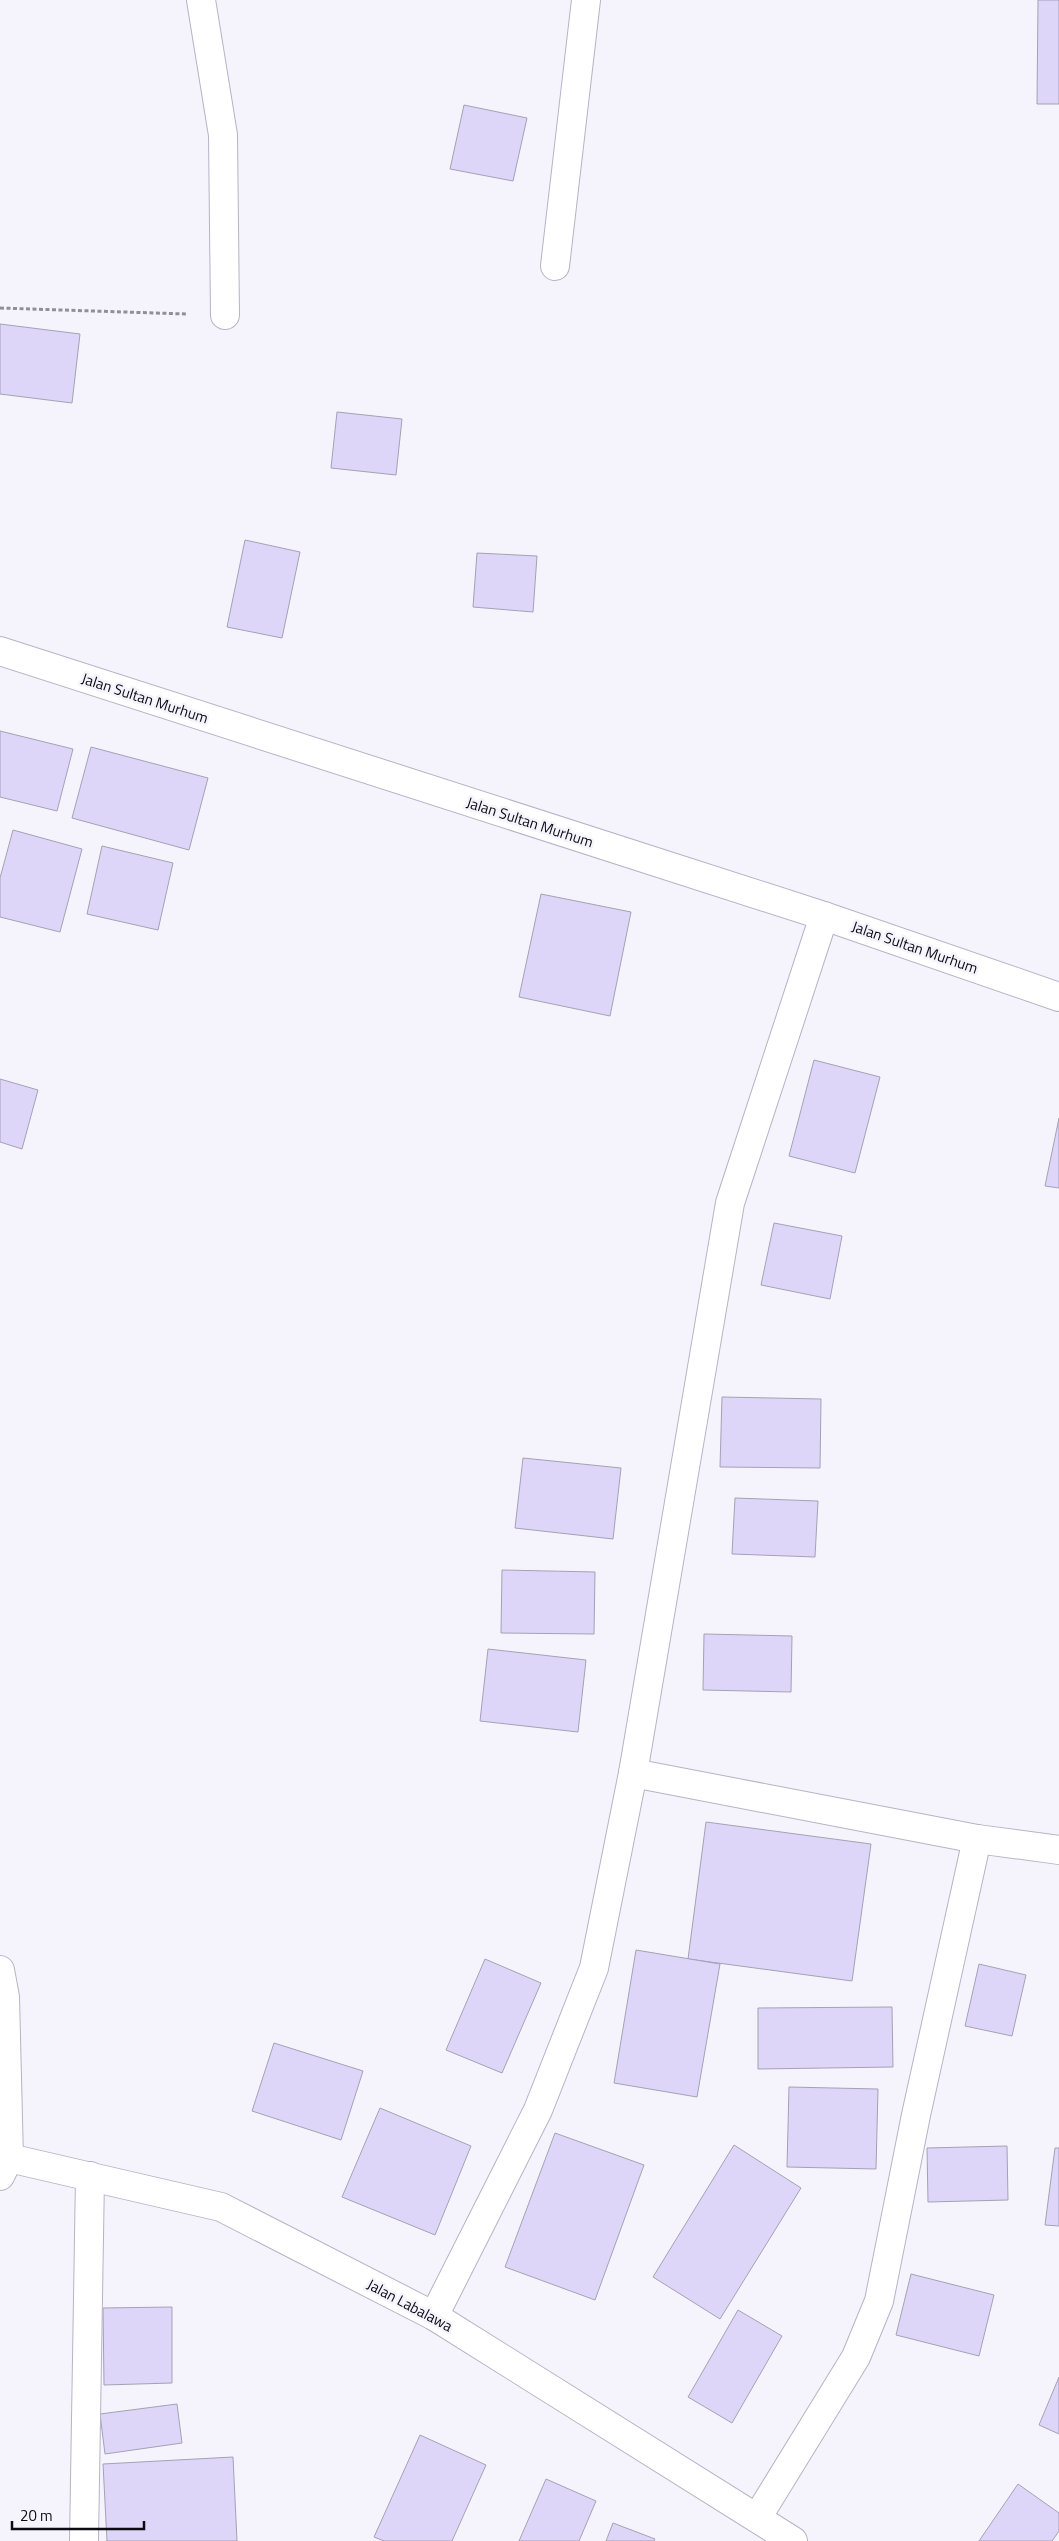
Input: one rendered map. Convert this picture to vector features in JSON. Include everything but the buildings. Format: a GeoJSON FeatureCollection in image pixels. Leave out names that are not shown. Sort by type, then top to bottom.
{"type":"FeatureCollection","features":[{"type":"Feature","properties":{"kind":"main road"},"geometry":{"type":"LineString","coordinates":[[201,0],[223,136],[225,315]]}},
{"type":"Feature","properties":{"kind":"main road"},"geometry":{"type":"LineString","coordinates":[[555,266],[586,0]]}},
{"type":"Feature","properties":{"kind":"main road","name":"Jalan Sultan Murhum"},"geometry":{"type":"LineString","coordinates":[[0,652],[824,916],[1059,996]]}},
{"type":"Feature","properties":{"kind":"main road"},"geometry":{"type":"LineString","coordinates":[[434,2316],[538,2110],[594,1968],[633,1773],[730,1203],[824,916]]}},
{"type":"Feature","properties":{"kind":"main road"},"geometry":{"type":"LineString","coordinates":[[633,1773],[977,1839],[1059,1850]]}},
{"type":"Feature","properties":{"kind":"main road"},"geometry":{"type":"LineString","coordinates":[[757,2518],[856,2357],[880,2301],[916,2115],[977,1839]]}},
{"type":"Feature","properties":{"kind":"main road"},"geometry":{"type":"LineString","coordinates":[[0,1970],[5,1997],[5,2167]]}},
{"type":"Feature","properties":{"kind":"main road","name":"Jalan Labalawa"},"geometry":{"type":"LineString","coordinates":[[5,2167],[90,2176],[221,2207],[434,2316],[793,2541]]}},
{"type":"Feature","properties":{"kind":"main road"},"geometry":{"type":"LineString","coordinates":[[84,2541],[90,2176]]}},
{"type":"Feature","properties":{"kind":"path"},"geometry":{"type":"LineString","coordinates":[[0,308],[225,315]]}}]}
